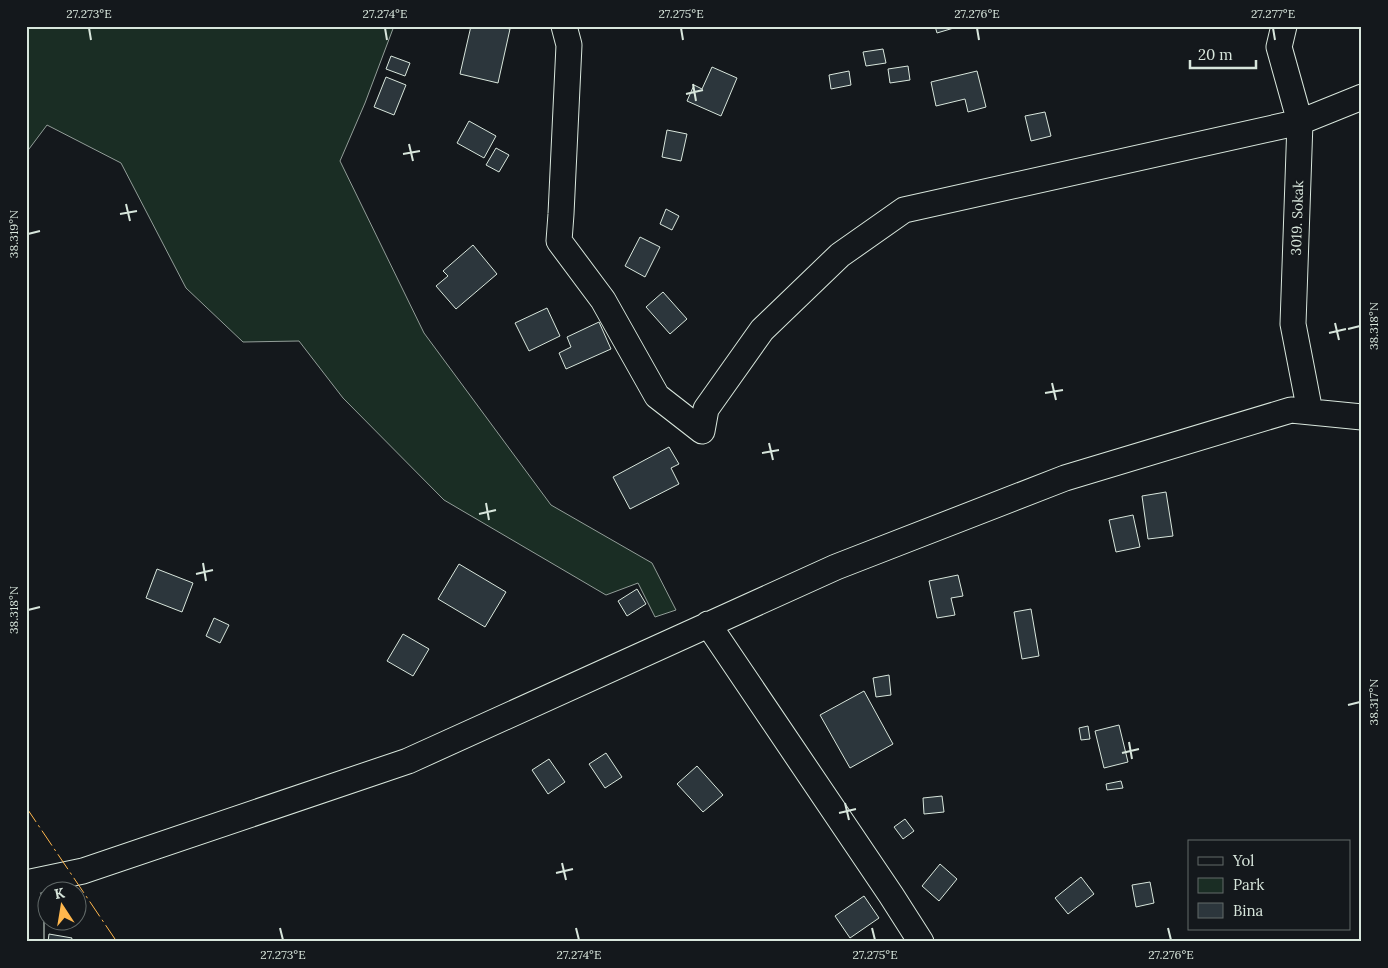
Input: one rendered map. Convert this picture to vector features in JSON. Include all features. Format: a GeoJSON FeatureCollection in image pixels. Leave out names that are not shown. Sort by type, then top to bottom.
{"type":"FeatureCollection","features":[{"type":"Feature","properties":{"kind":"street"},"geometry":{"type":"LineString","coordinates":[[564,26],[569,45],[558,241],[602,300],[657,396],[702,430],[706,409],[762,330],[840,255],[904,210],[1300,122],[1362,97]]}},
{"type":"Feature","properties":{"kind":"street","name":"3019. Sokak"},"geometry":{"type":"LineString","coordinates":[[1284,26],[1279,47],[1300,122],[1293,324],[1310,412]]}},
{"type":"Feature","properties":{"kind":"street"},"geometry":{"type":"LineString","coordinates":[[31,942],[31,909],[26,884],[83,871],[408,761],[836,567],[1065,478],[1291,410],[1362,416]]}},
{"type":"Feature","properties":{"kind":"street"},"geometry":{"type":"LineString","coordinates":[[708,624],[891,894],[921,942]]}},
{"type":"Feature","properties":{"kind":"green space"},"geometry":{"type":"Polygon","coordinates":[[[26,26],[394,26],[365,103],[340,161],[424,333],[551,505],[652,563],[676,610],[655,617],[638,583],[606,595],[444,500],[343,398],[299,341],[243,342],[186,288],[121,163],[47,125],[26,153],[26,26]]]}},
{"type":"Feature","properties":{"kind":"building"},"geometry":{"type":"Polygon","coordinates":[[[471,26],[497,26],[510,29],[498,83],[460,74],[471,26]]]}},
{"type":"Feature","properties":{"kind":"building"},"geometry":{"type":"Polygon","coordinates":[[[935,26],[957,26],[957,27],[937,33],[935,26]]]}},
{"type":"Feature","properties":{"kind":"building"},"geometry":{"type":"Polygon","coordinates":[[[883,49],[886,63],[866,66],[863,52],[883,49]]]}},
{"type":"Feature","properties":{"kind":"building"},"geometry":{"type":"Polygon","coordinates":[[[391,56],[410,63],[405,76],[386,69],[391,56]]]}},
{"type":"Feature","properties":{"kind":"building"},"geometry":{"type":"Polygon","coordinates":[[[908,66],[910,80],[890,83],[888,69],[908,66]]]}},
{"type":"Feature","properties":{"kind":"building"},"geometry":{"type":"Polygon","coordinates":[[[712,67],[737,78],[721,116],[687,101],[694,85],[702,89],[712,67]]]}},
{"type":"Feature","properties":{"kind":"building"},"geometry":{"type":"Polygon","coordinates":[[[849,71],[851,85],[831,89],[829,75],[849,71]]]}},
{"type":"Feature","properties":{"kind":"building"},"geometry":{"type":"Polygon","coordinates":[[[977,71],[986,107],[968,112],[965,99],[936,106],[931,82],[977,71]]]}},
{"type":"Feature","properties":{"kind":"building"},"geometry":{"type":"Polygon","coordinates":[[[386,77],[406,85],[394,115],[374,107],[386,77]]]}},
{"type":"Feature","properties":{"kind":"building"},"geometry":{"type":"Polygon","coordinates":[[[1045,112],[1051,136],[1031,141],[1025,116],[1045,112]]]}},
{"type":"Feature","properties":{"kind":"building"},"geometry":{"type":"Polygon","coordinates":[[[469,121],[496,136],[484,158],[457,143],[469,121]]]}},
{"type":"Feature","properties":{"kind":"building"},"geometry":{"type":"Polygon","coordinates":[[[667,130],[687,134],[681,161],[662,157],[667,130]]]}},
{"type":"Feature","properties":{"kind":"building"},"geometry":{"type":"Polygon","coordinates":[[[496,148],[509,155],[499,172],[486,165],[496,148]]]}},
{"type":"Feature","properties":{"kind":"building"},"geometry":{"type":"Polygon","coordinates":[[[666,209],[679,216],[672,230],[660,224],[666,209]]]}},
{"type":"Feature","properties":{"kind":"building"},"geometry":{"type":"Polygon","coordinates":[[[640,237],[660,247],[645,277],[625,266],[640,237]]]}},
{"type":"Feature","properties":{"kind":"building"},"geometry":{"type":"Polygon","coordinates":[[[473,245],[497,274],[456,309],[436,286],[448,276],[443,271],[473,245]]]}},
{"type":"Feature","properties":{"kind":"building"},"geometry":{"type":"Polygon","coordinates":[[[663,292],[687,319],[670,334],[646,307],[663,292]]]}},
{"type":"Feature","properties":{"kind":"building"},"geometry":{"type":"Polygon","coordinates":[[[547,308],[560,336],[529,351],[515,323],[547,308]]]}},
{"type":"Feature","properties":{"kind":"building"},"geometry":{"type":"Polygon","coordinates":[[[599,322],[611,349],[566,369],[559,353],[571,347],[567,337],[599,322]]]}},
{"type":"Feature","properties":{"kind":"building"},"geometry":{"type":"Polygon","coordinates":[[[669,447],[679,464],[671,468],[679,484],[630,509],[613,477],[669,447]]]}},
{"type":"Feature","properties":{"kind":"building"},"geometry":{"type":"Polygon","coordinates":[[[1166,492],[1173,536],[1148,539],[1142,496],[1166,492]]]}},
{"type":"Feature","properties":{"kind":"building"},"geometry":{"type":"Polygon","coordinates":[[[1133,515],[1140,547],[1116,552],[1109,520],[1133,515]]]}},
{"type":"Feature","properties":{"kind":"building"},"geometry":{"type":"Polygon","coordinates":[[[459,564],[506,592],[485,627],[438,599],[459,564]]]}},
{"type":"Feature","properties":{"kind":"building"},"geometry":{"type":"Polygon","coordinates":[[[157,569],[193,583],[182,612],[146,598],[157,569]]]}},
{"type":"Feature","properties":{"kind":"building"},"geometry":{"type":"Polygon","coordinates":[[[958,575],[963,596],[951,598],[955,615],[937,618],[929,581],[958,575]]]}},
{"type":"Feature","properties":{"kind":"building"},"geometry":{"type":"Polygon","coordinates":[[[637,589],[646,604],[627,616],[618,601],[637,589]]]}},
{"type":"Feature","properties":{"kind":"building"},"geometry":{"type":"Polygon","coordinates":[[[1031,609],[1039,656],[1022,659],[1014,612],[1031,609]]]}},
{"type":"Feature","properties":{"kind":"building"},"geometry":{"type":"Polygon","coordinates":[[[214,618],[229,625],[220,643],[206,636],[214,618]]]}},
{"type":"Feature","properties":{"kind":"building"},"geometry":{"type":"Polygon","coordinates":[[[403,634],[429,649],[413,676],[387,661],[403,634]]]}},
{"type":"Feature","properties":{"kind":"building"},"geometry":{"type":"Polygon","coordinates":[[[889,675],[891,695],[876,697],[873,678],[889,675]]]}},
{"type":"Feature","properties":{"kind":"building"},"geometry":{"type":"Polygon","coordinates":[[[864,691],[893,744],[850,768],[820,715],[864,691]]]}},
{"type":"Feature","properties":{"kind":"building"},"geometry":{"type":"Polygon","coordinates":[[[1119,725],[1128,762],[1104,768],[1095,731],[1119,725]]]}},
{"type":"Feature","properties":{"kind":"building"},"geometry":{"type":"Polygon","coordinates":[[[1088,726],[1090,739],[1081,740],[1079,728],[1088,726]]]}},
{"type":"Feature","properties":{"kind":"building"},"geometry":{"type":"Polygon","coordinates":[[[606,753],[622,777],[605,788],[589,764],[606,753]]]}},
{"type":"Feature","properties":{"kind":"building"},"geometry":{"type":"Polygon","coordinates":[[[549,759],[565,782],[548,794],[532,770],[549,759]]]}},
{"type":"Feature","properties":{"kind":"building"},"geometry":{"type":"Polygon","coordinates":[[[697,766],[723,795],[703,812],[677,784],[697,766]]]}},
{"type":"Feature","properties":{"kind":"building"},"geometry":{"type":"Polygon","coordinates":[[[1121,781],[1123,788],[1107,790],[1106,784],[1121,781]]]}},
{"type":"Feature","properties":{"kind":"building"},"geometry":{"type":"Polygon","coordinates":[[[942,796],[944,812],[924,814],[923,798],[942,796]]]}},
{"type":"Feature","properties":{"kind":"building"},"geometry":{"type":"Polygon","coordinates":[[[905,819],[914,831],[903,839],[894,827],[905,819]]]}},
{"type":"Feature","properties":{"kind":"building"},"geometry":{"type":"Polygon","coordinates":[[[940,864],[957,879],[939,901],[922,886],[940,864]]]}},
{"type":"Feature","properties":{"kind":"building"},"geometry":{"type":"Polygon","coordinates":[[[1081,877],[1094,894],[1068,914],[1055,898],[1081,877]]]}},
{"type":"Feature","properties":{"kind":"building"},"geometry":{"type":"Polygon","coordinates":[[[1150,882],[1154,903],[1136,907],[1132,885],[1150,882]]]}},
{"type":"Feature","properties":{"kind":"building"},"geometry":{"type":"Polygon","coordinates":[[[864,896],[879,918],[850,938],[835,916],[864,896]]]}},
{"type":"Feature","properties":{"kind":"building"},"geometry":{"type":"Polygon","coordinates":[[[49,934],[72,938],[71,942],[48,942],[49,934]]]}},
{"type":"Feature","properties":{"kind":"power"},"geometry":{"type":"LineString","coordinates":[[26,807],[117,942]]}}]}
